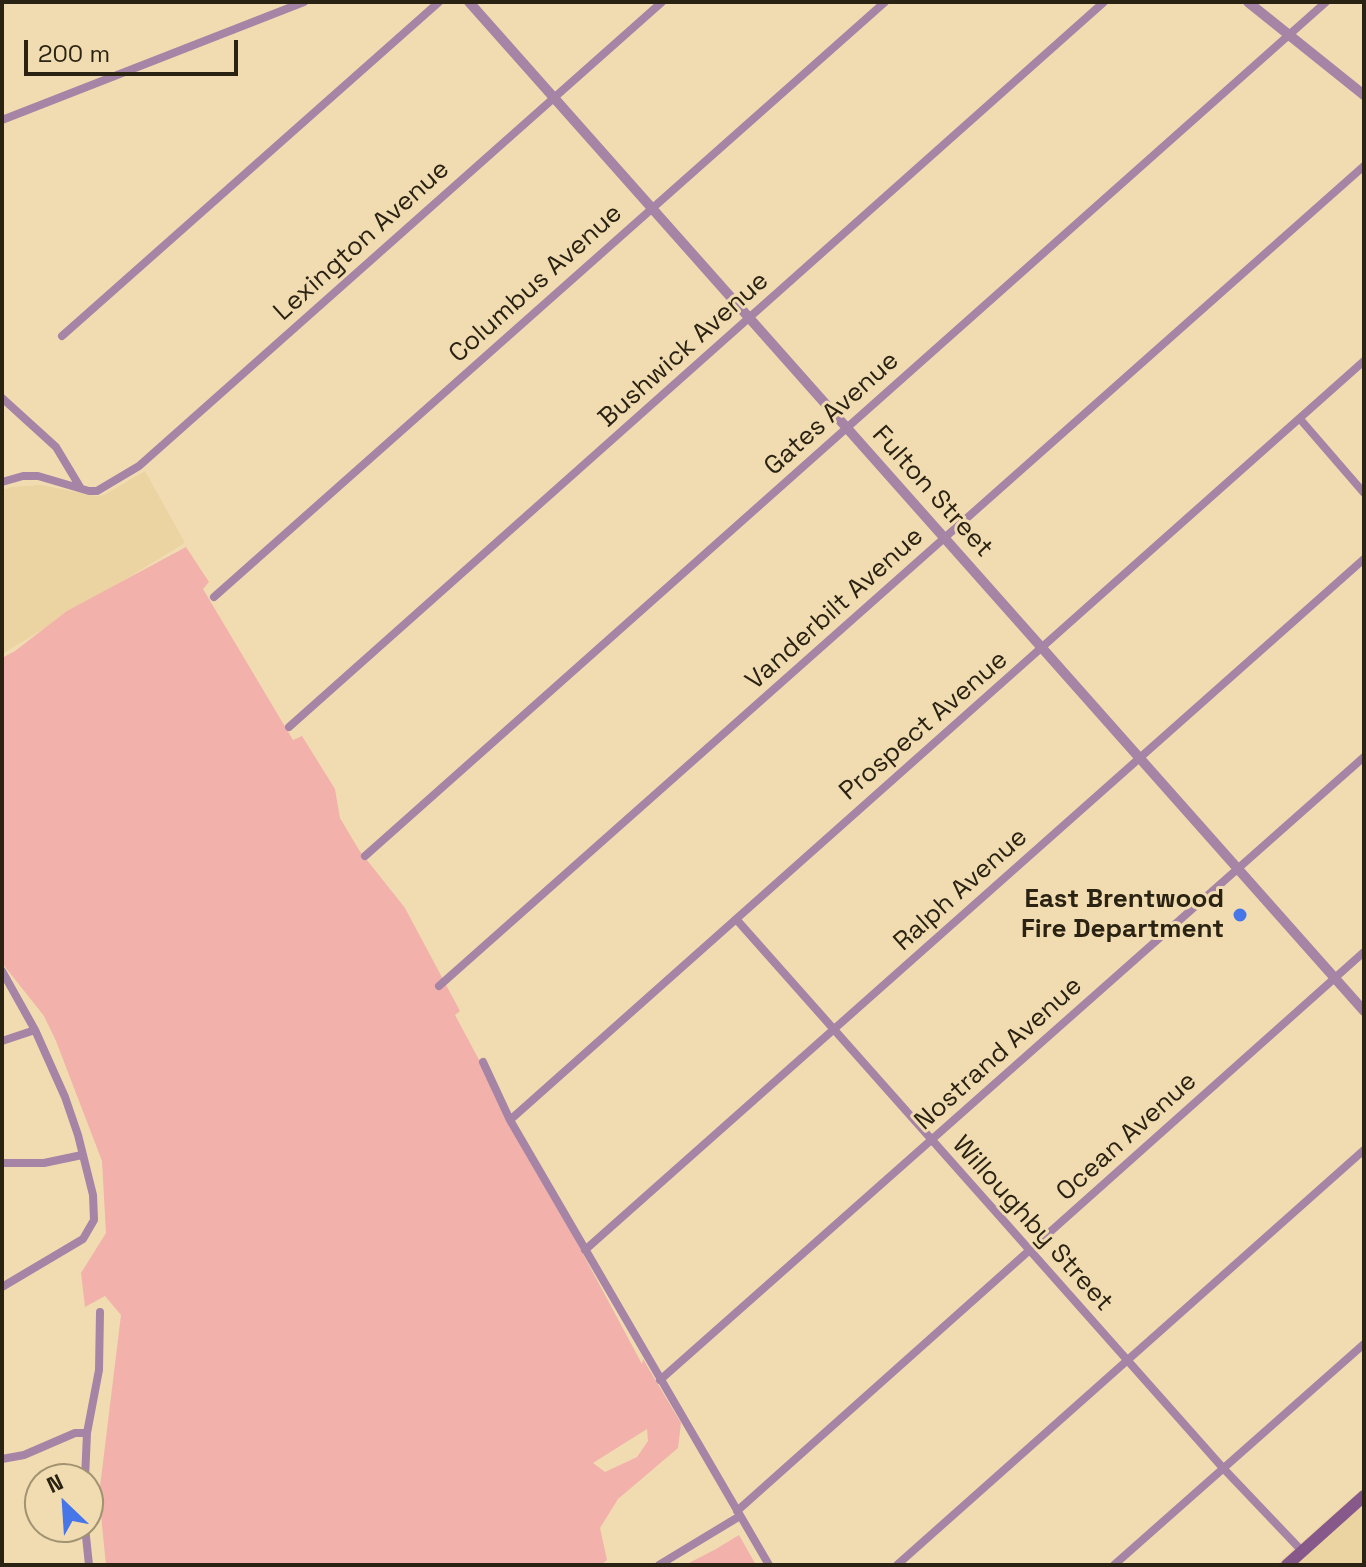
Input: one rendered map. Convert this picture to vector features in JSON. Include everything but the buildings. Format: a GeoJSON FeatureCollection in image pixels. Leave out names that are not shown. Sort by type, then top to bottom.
{"type":"FeatureCollection","features":[{"type":"Feature","properties":{"kind":"main road"},"geometry":{"type":"LineString","coordinates":[[1287,1565],[1364,1496]]}},
{"type":"Feature","properties":{"kind":"street"},"geometry":{"type":"LineString","coordinates":[[2,120],[304,2]]}},
{"type":"Feature","properties":{"kind":"street"},"geometry":{"type":"LineString","coordinates":[[62,336],[439,2]]}},
{"type":"Feature","properties":{"kind":"street","name":"Fulton Street"},"geometry":{"type":"LineString","coordinates":[[469,2],[1364,1011]]}},
{"type":"Feature","properties":{"kind":"street","name":"Lexington Avenue"},"geometry":{"type":"LineString","coordinates":[[80,487],[97,491],[139,466],[662,2]]}},
{"type":"Feature","properties":{"kind":"street","name":"Columbus Avenue"},"geometry":{"type":"LineString","coordinates":[[214,597],[885,2]]}},
{"type":"Feature","properties":{"kind":"street","name":"Bushwick Avenue"},"geometry":{"type":"LineString","coordinates":[[289,727],[1104,2]]}},
{"type":"Feature","properties":{"kind":"street"},"geometry":{"type":"LineString","coordinates":[[1248,2],[1364,95]]}},
{"type":"Feature","properties":{"kind":"street","name":"Gates Avenue"},"geometry":{"type":"LineString","coordinates":[[365,856],[1326,2]]}},
{"type":"Feature","properties":{"kind":"street","name":"Vanderbilt Avenue"},"geometry":{"type":"LineString","coordinates":[[439,986],[1364,166]]}},
{"type":"Feature","properties":{"kind":"street","name":"Prospect Avenue"},"geometry":{"type":"LineString","coordinates":[[510,1120],[1364,361]]}},
{"type":"Feature","properties":{"kind":"street"},"geometry":{"type":"LineString","coordinates":[[2,398],[56,447],[80,487]]}},
{"type":"Feature","properties":{"kind":"street"},"geometry":{"type":"LineString","coordinates":[[1300,419],[1364,493]]}},
{"type":"Feature","properties":{"kind":"street"},"geometry":{"type":"LineString","coordinates":[[2,482],[23,476],[38,476],[80,487]]}},
{"type":"Feature","properties":{"kind":"street","name":"Ralph Avenue"},"geometry":{"type":"LineString","coordinates":[[585,1250],[1364,559]]}},
{"type":"Feature","properties":{"kind":"street","name":"Nostrand Avenue"},"geometry":{"type":"LineString","coordinates":[[660,1380],[1364,757]]}},
{"type":"Feature","properties":{"kind":"street","name":"Willoughby Street"},"geometry":{"type":"LineString","coordinates":[[736,919],[1127,1361],[1302,1551]]}},
{"type":"Feature","properties":{"kind":"street","name":"Ocean Avenue"},"geometry":{"type":"LineString","coordinates":[[659,1565],[739,1514],[1364,952]]}},
{"type":"Feature","properties":{"kind":"street"},"geometry":{"type":"LineString","coordinates":[[2,971],[35,1030],[65,1097],[93,1195],[94,1220],[83,1239],[2,1287]]}},
{"type":"Feature","properties":{"kind":"street"},"geometry":{"type":"LineString","coordinates":[[2,1041],[35,1030]]}},
{"type":"Feature","properties":{"kind":"street"},"geometry":{"type":"LineString","coordinates":[[483,1062],[510,1120],[769,1565]]}},
{"type":"Feature","properties":{"kind":"street"},"geometry":{"type":"LineString","coordinates":[[897,1565],[1364,1150]]}},
{"type":"Feature","properties":{"kind":"street"},"geometry":{"type":"LineString","coordinates":[[2,1163],[44,1163],[82,1155]]}},
{"type":"Feature","properties":{"kind":"street"},"geometry":{"type":"LineString","coordinates":[[86,1463],[87,1433],[99,1370],[100,1312]]}},
{"type":"Feature","properties":{"kind":"street"},"geometry":{"type":"LineString","coordinates":[[1114,1565],[1364,1344]]}},
{"type":"Feature","properties":{"kind":"street"},"geometry":{"type":"LineString","coordinates":[[2,1459],[24,1455],[75,1433],[87,1433]]}},
{"type":"Feature","properties":{"kind":"street"},"geometry":{"type":"LineString","coordinates":[[87,1543],[89,1565]]}},
{"type":"Feature","properties":{"kind":"shaded area"},"geometry":{"type":"Polygon","coordinates":[[[145,471],[185,543],[2,654],[2,490],[41,485],[97,496],[145,471]]]}},
{"type":"Feature","properties":{"kind":"shaded area"},"geometry":{"type":"Polygon","coordinates":[[[186,547],[209,582],[203,589],[293,740],[302,736],[335,789],[340,818],[359,850],[405,908],[460,1011],[455,1015],[642,1364],[643,1359],[681,1423],[678,1448],[618,1499],[600,1528],[607,1560],[601,1565],[106,1565],[103,1463],[121,1315],[105,1296],[85,1307],[81,1273],[106,1233],[102,1161],[44,1016],[2,963],[2,658],[67,611],[186,547]],[[647,1429],[593,1463],[605,1472],[637,1457],[648,1441],[647,1429]]]}},
{"type":"Feature","properties":{"kind":"shaded area"},"geometry":{"type":"Polygon","coordinates":[[[1364,1487],[1364,1565],[1276,1565],[1364,1487]]]}},
{"type":"Feature","properties":{"kind":"shaded area"},"geometry":{"type":"Polygon","coordinates":[[[739,1535],[756,1565],[685,1565],[716,1549],[739,1535]]]}},
{"type":"Feature","properties":{"kind":"place","name":"East Brentwood Fire Department"},"geometry":{"type":"Point","coordinates":[1240,915]}}]}
